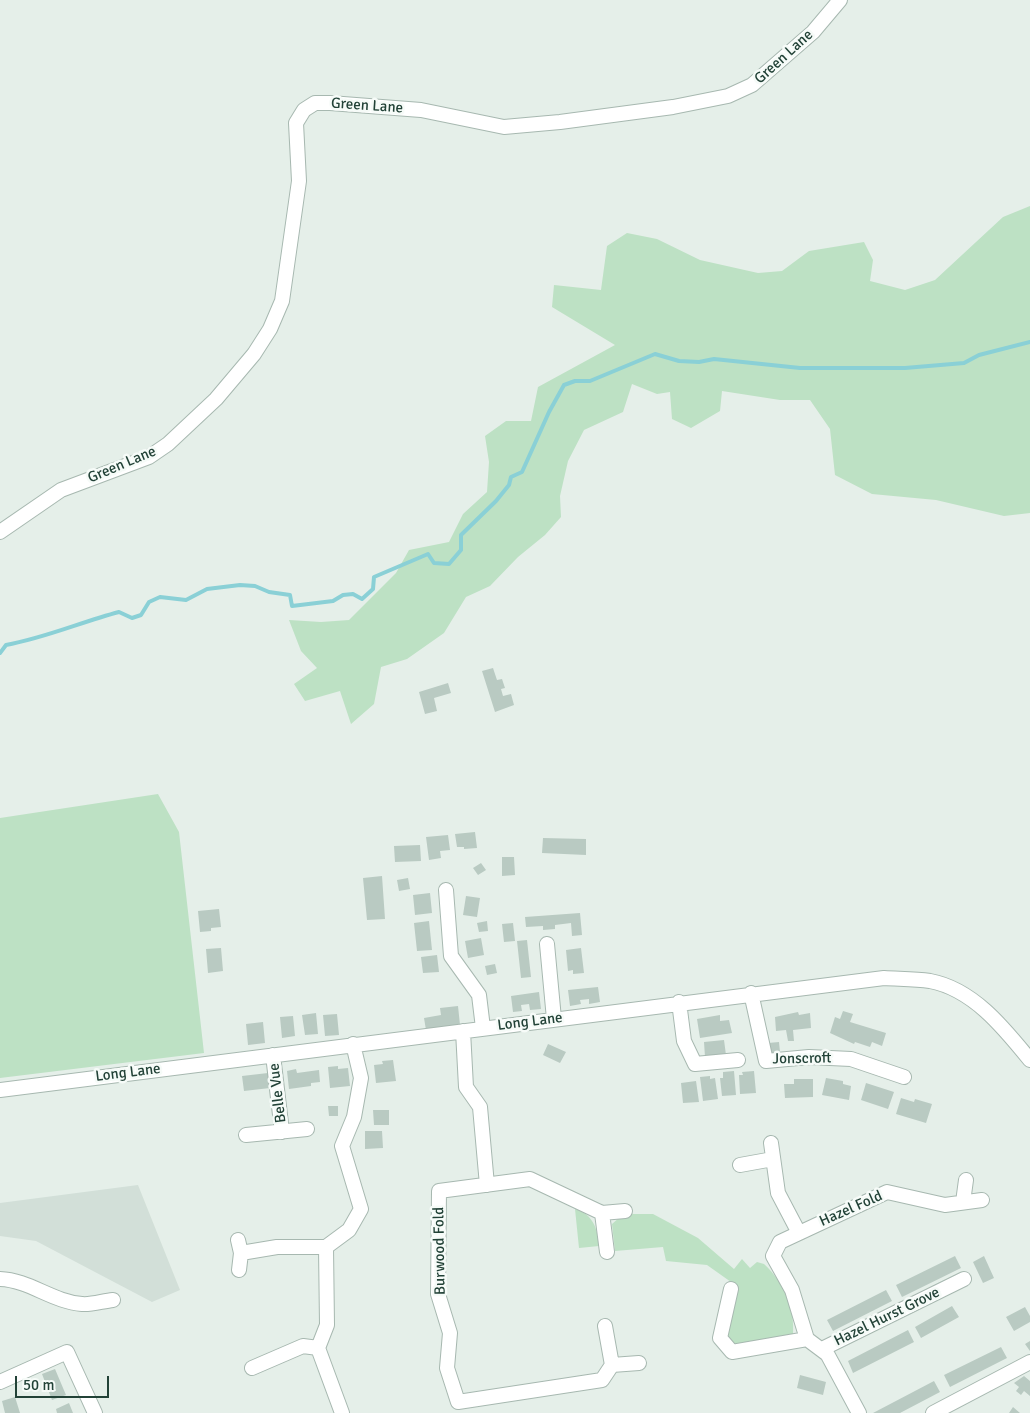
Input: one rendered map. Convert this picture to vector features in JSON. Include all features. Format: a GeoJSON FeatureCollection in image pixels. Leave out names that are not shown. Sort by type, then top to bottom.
{"type":"FeatureCollection","features":[{"type":"Feature","properties":{"kind":"street","name":"Green Lane"},"geometry":{"type":"LineString","coordinates":[[0,532],[61,490],[149,457],[168,444],[216,399],[254,354],[270,329],[282,301],[299,181],[296,123],[304,110],[315,103],[421,110],[504,127],[560,122],[673,107],[728,96],[752,86],[813,32],[840,0]]}},
{"type":"Feature","properties":{"kind":"street"},"geometry":{"type":"LineString","coordinates":[[446,890],[451,956],[479,995],[483,1028]]}},
{"type":"Feature","properties":{"kind":"street"},"geometry":{"type":"LineString","coordinates":[[547,944],[554,1018]]}},
{"type":"Feature","properties":{"kind":"street","name":"Long Lane"},"geometry":{"type":"LineString","coordinates":[[0,1090],[679,1002],[884,978],[931,981],[961,991],[1001,1025],[1030,1060]]}},
{"type":"Feature","properties":{"kind":"street","name":"Jonscroft"},"geometry":{"type":"LineString","coordinates":[[751,993],[766,1061],[809,1057],[851,1059],[904,1077]]}},
{"type":"Feature","properties":{"kind":"street"},"geometry":{"type":"LineString","coordinates":[[679,1002],[684,1041],[695,1064],[738,1060]]}},
{"type":"Feature","properties":{"kind":"street"},"geometry":{"type":"LineString","coordinates":[[463,1031],[466,1087],[480,1107],[487,1185]]}},
{"type":"Feature","properties":{"kind":"street"},"geometry":{"type":"LineString","coordinates":[[239,1270],[240,1246],[326,1246],[349,1230],[360,1209],[342,1146],[354,1117],[361,1078],[353,1044]]}},
{"type":"Feature","properties":{"kind":"street","name":"Belle Vue"},"geometry":{"type":"LineString","coordinates":[[274,1055],[282,1132]]}},
{"type":"Feature","properties":{"kind":"street","name":"Belle Vue"},"geometry":{"type":"LineString","coordinates":[[246,1135],[307,1129]]}},
{"type":"Feature","properties":{"kind":"street"},"geometry":{"type":"LineString","coordinates":[[771,1142],[778,1193],[799,1233]]}},
{"type":"Feature","properties":{"kind":"street"},"geometry":{"type":"LineString","coordinates":[[740,1165],[773,1160]]}},
{"type":"Feature","properties":{"kind":"street","name":"Burwood Fold"},"geometry":{"type":"LineString","coordinates":[[602,1213],[530,1179],[439,1191],[438,1294],[450,1333],[447,1368],[458,1402],[602,1380],[612,1365]]}},
{"type":"Feature","properties":{"kind":"street"},"geometry":{"type":"LineString","coordinates":[[963,1202],[966,1180]]}},
{"type":"Feature","properties":{"kind":"street","name":"Hazel Fold"},"geometry":{"type":"LineString","coordinates":[[807,1339],[792,1290],[773,1256],[780,1242],[887,1192],[945,1205],[982,1200]]}},
{"type":"Feature","properties":{"kind":"street"},"geometry":{"type":"LineString","coordinates":[[607,1252],[602,1213],[625,1210]]}},
{"type":"Feature","properties":{"kind":"street"},"geometry":{"type":"LineString","coordinates":[[326,1246],[327,1325],[318,1348],[342,1413]]}},
{"type":"Feature","properties":{"kind":"street"},"geometry":{"type":"LineString","coordinates":[[0,1279],[12,1279],[58,1298],[82,1304],[112,1300]]}},
{"type":"Feature","properties":{"kind":"street","name":"Hazel Hurst Grove"},"geometry":{"type":"LineString","coordinates":[[859,1413],[824,1348],[964,1279]]}},
{"type":"Feature","properties":{"kind":"street"},"geometry":{"type":"LineString","coordinates":[[731,1289],[720,1338],[732,1352],[807,1339],[827,1354]]}},
{"type":"Feature","properties":{"kind":"street"},"geometry":{"type":"LineString","coordinates":[[605,1326],[612,1365],[639,1363]]}},
{"type":"Feature","properties":{"kind":"street"},"geometry":{"type":"LineString","coordinates":[[252,1368],[303,1346],[318,1348]]}},
{"type":"Feature","properties":{"kind":"street"},"geometry":{"type":"LineString","coordinates":[[0,1382],[67,1352],[94,1413]]}},
{"type":"Feature","properties":{"kind":"street"},"geometry":{"type":"LineString","coordinates":[[933,1413],[1030,1362]]}},
{"type":"Feature","properties":{"kind":"shaded area"},"geometry":{"type":"Polygon","coordinates":[[[138,1185],[180,1290],[152,1302],[36,1241],[0,1236],[0,1203],[138,1185]]]}},
{"type":"Feature","properties":{"kind":"green space"},"geometry":{"type":"Polygon","coordinates":[[[1030,206],[1030,513],[1004,516],[936,500],[872,494],[835,475],[830,429],[810,400],[780,400],[722,391],[720,411],[691,428],[672,419],[670,392],[657,394],[632,384],[623,412],[584,430],[568,461],[560,496],[561,517],[545,535],[518,557],[490,586],[466,597],[444,633],[407,659],[381,667],[374,704],[351,724],[340,691],[305,701],[294,684],[317,668],[301,651],[289,620],[321,622],[349,620],[396,573],[409,550],[449,542],[463,514],[487,492],[489,462],[485,436],[506,421],[531,421],[538,387],[615,345],[552,307],[554,285],[601,290],[607,246],[627,233],[657,239],[700,260],[758,273],[782,271],[809,251],[864,242],[873,260],[870,281],[905,290],[935,280],[1003,217],[1030,206]]]}},
{"type":"Feature","properties":{"kind":"green space"},"geometry":{"type":"Polygon","coordinates":[[[158,794],[179,832],[204,1053],[0,1078],[0,818],[158,794]]]}},
{"type":"Feature","properties":{"kind":"green space"},"geometry":{"type":"Polygon","coordinates":[[[575,1209],[590,1218],[596,1228],[599,1246],[579,1248],[575,1209]]]}},
{"type":"Feature","properties":{"kind":"green space"},"geometry":{"type":"Polygon","coordinates":[[[633,1214],[653,1214],[698,1238],[734,1269],[742,1259],[750,1268],[757,1262],[764,1264],[777,1279],[787,1296],[792,1315],[793,1335],[733,1348],[722,1330],[731,1282],[707,1265],[666,1261],[663,1247],[615,1251],[612,1224],[620,1217],[633,1214]]]}},
{"type":"Feature","properties":{"kind":"building"},"geometry":{"type":"Polygon","coordinates":[[[493,668],[497,680],[502,679],[505,688],[501,689],[503,696],[511,694],[514,705],[495,712],[482,671],[493,668]]]}},
{"type":"Feature","properties":{"kind":"building"},"geometry":{"type":"Polygon","coordinates":[[[448,683],[451,693],[434,698],[437,711],[425,714],[419,692],[448,683]]]}},
{"type":"Feature","properties":{"kind":"building"},"geometry":{"type":"Polygon","coordinates":[[[475,832],[477,848],[464,849],[464,847],[457,847],[455,834],[475,832]]]}},
{"type":"Feature","properties":{"kind":"building"},"geometry":{"type":"Polygon","coordinates":[[[448,835],[450,850],[440,851],[441,858],[429,860],[426,837],[448,835]]]}},
{"type":"Feature","properties":{"kind":"building"},"geometry":{"type":"Polygon","coordinates":[[[543,838],[586,839],[586,855],[542,853],[543,838]]]}},
{"type":"Feature","properties":{"kind":"building"},"geometry":{"type":"Polygon","coordinates":[[[420,845],[421,861],[395,862],[394,846],[420,845]]]}},
{"type":"Feature","properties":{"kind":"building"},"geometry":{"type":"Polygon","coordinates":[[[502,857],[514,857],[515,875],[502,876],[502,857]]]}},
{"type":"Feature","properties":{"kind":"building"},"geometry":{"type":"Polygon","coordinates":[[[481,863],[486,870],[478,875],[473,868],[481,863]]]}},
{"type":"Feature","properties":{"kind":"building"},"geometry":{"type":"Polygon","coordinates":[[[382,876],[385,919],[367,920],[363,878],[382,876]]]}},
{"type":"Feature","properties":{"kind":"building"},"geometry":{"type":"Polygon","coordinates":[[[408,878],[410,889],[399,891],[397,880],[408,878]]]}},
{"type":"Feature","properties":{"kind":"building"},"geometry":{"type":"Polygon","coordinates":[[[430,893],[432,913],[415,915],[413,895],[430,893]]]}},
{"type":"Feature","properties":{"kind":"building"},"geometry":{"type":"Polygon","coordinates":[[[466,896],[480,898],[477,917],[463,915],[466,896]]]}},
{"type":"Feature","properties":{"kind":"building"},"geometry":{"type":"Polygon","coordinates":[[[219,909],[221,927],[211,928],[211,931],[200,932],[198,911],[219,909]]]}},
{"type":"Feature","properties":{"kind":"building"},"geometry":{"type":"Polygon","coordinates":[[[580,913],[582,935],[572,936],[571,923],[555,925],[555,929],[543,930],[543,926],[526,927],[525,917],[580,913]]]}},
{"type":"Feature","properties":{"kind":"building"},"geometry":{"type":"Polygon","coordinates":[[[429,921],[432,950],[417,951],[414,923],[429,921]]]}},
{"type":"Feature","properties":{"kind":"building"},"geometry":{"type":"Polygon","coordinates":[[[487,921],[488,931],[479,932],[477,923],[487,921]]]}},
{"type":"Feature","properties":{"kind":"building"},"geometry":{"type":"Polygon","coordinates":[[[513,923],[515,941],[504,942],[502,924],[513,923]]]}},
{"type":"Feature","properties":{"kind":"building"},"geometry":{"type":"Polygon","coordinates":[[[481,938],[484,955],[468,958],[465,941],[481,938]]]}},
{"type":"Feature","properties":{"kind":"building"},"geometry":{"type":"Polygon","coordinates":[[[527,940],[531,977],[521,978],[517,941],[527,940]]]}},
{"type":"Feature","properties":{"kind":"building"},"geometry":{"type":"Polygon","coordinates":[[[221,948],[223,971],[208,973],[206,949],[221,948]]]}},
{"type":"Feature","properties":{"kind":"building"},"geometry":{"type":"Polygon","coordinates":[[[581,948],[584,973],[573,974],[573,970],[568,971],[566,950],[581,948]]]}},
{"type":"Feature","properties":{"kind":"building"},"geometry":{"type":"Polygon","coordinates":[[[437,955],[439,972],[423,973],[421,957],[437,955]]]}},
{"type":"Feature","properties":{"kind":"building"},"geometry":{"type":"Polygon","coordinates":[[[495,964],[497,973],[487,975],[485,966],[495,964]]]}},
{"type":"Feature","properties":{"kind":"building"},"geometry":{"type":"Polygon","coordinates":[[[598,987],[600,1002],[589,1004],[589,999],[580,1000],[581,1004],[570,1006],[568,990],[598,987]]]}},
{"type":"Feature","properties":{"kind":"building"},"geometry":{"type":"Polygon","coordinates":[[[539,992],[541,1009],[530,1010],[529,1004],[521,1005],[522,1011],[513,1012],[511,996],[539,992]]]}},
{"type":"Feature","properties":{"kind":"building"},"geometry":{"type":"Polygon","coordinates":[[[458,1006],[460,1025],[426,1030],[424,1018],[441,1015],[440,1008],[458,1006]]]}},
{"type":"Feature","properties":{"kind":"building"},"geometry":{"type":"Polygon","coordinates":[[[843,1011],[853,1014],[850,1022],[886,1033],[882,1046],[872,1042],[870,1047],[855,1042],[854,1044],[830,1033],[835,1017],[840,1019],[843,1011]]]}},
{"type":"Feature","properties":{"kind":"building"},"geometry":{"type":"Polygon","coordinates":[[[798,1012],[799,1015],[810,1013],[811,1028],[793,1030],[794,1041],[788,1041],[786,1030],[776,1031],[775,1017],[798,1012]]]}},
{"type":"Feature","properties":{"kind":"building"},"geometry":{"type":"Polygon","coordinates":[[[316,1013],[318,1034],[305,1035],[302,1015],[316,1013]]]}},
{"type":"Feature","properties":{"kind":"building"},"geometry":{"type":"Polygon","coordinates":[[[337,1014],[339,1035],[325,1036],[323,1015],[337,1014]]]}},
{"type":"Feature","properties":{"kind":"building"},"geometry":{"type":"Polygon","coordinates":[[[720,1015],[720,1021],[729,1020],[732,1033],[700,1038],[697,1019],[720,1015]]]}},
{"type":"Feature","properties":{"kind":"building"},"geometry":{"type":"Polygon","coordinates":[[[293,1016],[295,1036],[282,1038],[280,1017],[293,1016]]]}},
{"type":"Feature","properties":{"kind":"building"},"geometry":{"type":"Polygon","coordinates":[[[263,1022],[265,1043],[248,1045],[246,1024],[263,1022]]]}},
{"type":"Feature","properties":{"kind":"building"},"geometry":{"type":"Polygon","coordinates":[[[724,1040],[726,1055],[705,1057],[704,1042],[724,1040]]]}},
{"type":"Feature","properties":{"kind":"building"},"geometry":{"type":"Polygon","coordinates":[[[779,1042],[780,1052],[769,1053],[768,1043],[779,1042]]]}},
{"type":"Feature","properties":{"kind":"building"},"geometry":{"type":"Polygon","coordinates":[[[548,1044],[566,1052],[560,1063],[543,1055],[548,1044]]]}},
{"type":"Feature","properties":{"kind":"building"},"geometry":{"type":"Polygon","coordinates":[[[393,1060],[396,1081],[376,1083],[374,1065],[383,1064],[382,1061],[393,1060]]]}},
{"type":"Feature","properties":{"kind":"building"},"geometry":{"type":"Polygon","coordinates":[[[338,1066],[338,1069],[348,1068],[350,1086],[330,1088],[328,1067],[338,1066]]]}},
{"type":"Feature","properties":{"kind":"building"},"geometry":{"type":"Polygon","coordinates":[[[296,1069],[297,1073],[319,1070],[320,1082],[311,1083],[311,1086],[289,1089],[287,1071],[296,1069]]]}},
{"type":"Feature","properties":{"kind":"building"},"geometry":{"type":"Polygon","coordinates":[[[734,1071],[736,1095],[722,1096],[720,1078],[723,1078],[723,1072],[734,1071]]]}},
{"type":"Feature","properties":{"kind":"building"},"geometry":{"type":"Polygon","coordinates":[[[754,1071],[756,1093],[740,1094],[739,1075],[743,1075],[742,1072],[754,1071]]]}},
{"type":"Feature","properties":{"kind":"building"},"geometry":{"type":"Polygon","coordinates":[[[268,1073],[270,1088],[244,1091],[242,1076],[268,1073]]]}},
{"type":"Feature","properties":{"kind":"building"},"geometry":{"type":"Polygon","coordinates":[[[710,1076],[710,1079],[715,1078],[718,1099],[703,1101],[700,1077],[710,1076]]]}},
{"type":"Feature","properties":{"kind":"building"},"geometry":{"type":"Polygon","coordinates":[[[826,1078],[843,1081],[843,1084],[851,1086],[849,1100],[822,1095],[826,1078]]]}},
{"type":"Feature","properties":{"kind":"building"},"geometry":{"type":"Polygon","coordinates":[[[794,1079],[813,1079],[813,1097],[785,1098],[784,1084],[794,1084],[794,1079]]]}},
{"type":"Feature","properties":{"kind":"building"},"geometry":{"type":"Polygon","coordinates":[[[696,1081],[699,1102],[683,1103],[681,1083],[696,1081]]]}},
{"type":"Feature","properties":{"kind":"building"},"geometry":{"type":"Polygon","coordinates":[[[866,1083],[894,1092],[888,1109],[861,1100],[866,1083]]]}},
{"type":"Feature","properties":{"kind":"building"},"geometry":{"type":"Polygon","coordinates":[[[901,1098],[914,1102],[915,1099],[932,1104],[926,1123],[896,1114],[901,1098]]]}},
{"type":"Feature","properties":{"kind":"building"},"geometry":{"type":"Polygon","coordinates":[[[328,1106],[338,1106],[338,1116],[329,1116],[328,1106]]]}},
{"type":"Feature","properties":{"kind":"building"},"geometry":{"type":"Polygon","coordinates":[[[373,1110],[389,1110],[389,1125],[374,1125],[373,1110]]]}},
{"type":"Feature","properties":{"kind":"building"},"geometry":{"type":"Polygon","coordinates":[[[365,1131],[382,1131],[383,1148],[365,1149],[365,1131]]]}},
{"type":"Feature","properties":{"kind":"building"},"geometry":{"type":"Polygon","coordinates":[[[955,1256],[961,1268],[902,1297],[896,1285],[955,1256]]]}},
{"type":"Feature","properties":{"kind":"building"},"geometry":{"type":"Polygon","coordinates":[[[984,1256],[994,1278],[983,1283],[973,1262],[984,1256]]]}},
{"type":"Feature","properties":{"kind":"building"},"geometry":{"type":"Polygon","coordinates":[[[886,1290],[892,1301],[833,1331],[827,1320],[886,1290]]]}},
{"type":"Feature","properties":{"kind":"building"},"geometry":{"type":"Polygon","coordinates":[[[952,1306],[959,1317],[921,1338],[915,1327],[952,1306]]]}},
{"type":"Feature","properties":{"kind":"building"},"geometry":{"type":"Polygon","coordinates":[[[1025,1307],[1030,1316],[1030,1322],[1014,1331],[1006,1317],[1025,1307]]]}},
{"type":"Feature","properties":{"kind":"building"},"geometry":{"type":"Polygon","coordinates":[[[908,1330],[914,1342],[853,1373],[848,1361],[908,1330]]]}},
{"type":"Feature","properties":{"kind":"building"},"geometry":{"type":"Polygon","coordinates":[[[1030,1341],[1030,1351],[1025,1344],[1030,1341]]]}},
{"type":"Feature","properties":{"kind":"building"},"geometry":{"type":"Polygon","coordinates":[[[1001,1347],[1007,1358],[950,1387],[944,1375],[1001,1347]]]}},
{"type":"Feature","properties":{"kind":"building"},"geometry":{"type":"Polygon","coordinates":[[[55,1369],[66,1395],[52,1400],[42,1374],[55,1369]]]}},
{"type":"Feature","properties":{"kind":"building"},"geometry":{"type":"Polygon","coordinates":[[[800,1375],[826,1382],[823,1395],[797,1388],[800,1375]]]}},
{"type":"Feature","properties":{"kind":"building"},"geometry":{"type":"Polygon","coordinates":[[[1024,1376],[1030,1381],[1030,1396],[1024,1391],[1021,1395],[1016,1391],[1019,1387],[1014,1383],[1024,1376]]]}},
{"type":"Feature","properties":{"kind":"building"},"geometry":{"type":"Polygon","coordinates":[[[934,1381],[940,1392],[900,1413],[873,1413],[934,1381]]]}},
{"type":"Feature","properties":{"kind":"building"},"geometry":{"type":"Polygon","coordinates":[[[15,1397],[20,1413],[5,1413],[2,1401],[15,1397]]]}},
{"type":"Feature","properties":{"kind":"building"},"geometry":{"type":"Polygon","coordinates":[[[69,1403],[73,1413],[57,1413],[56,1409],[69,1403]]]}},
{"type":"Feature","properties":{"kind":"building"},"geometry":{"type":"Polygon","coordinates":[[[1013,1407],[1020,1413],[1009,1413],[1013,1407]]]}},
{"type":"Feature","properties":{"kind":"waterway"},"geometry":{"type":"LineString","coordinates":[[0,653],[6,645],[119,612],[132,618],[141,615],[149,602],[160,597],[186,600],[207,589],[240,585],[255,586],[269,592],[290,595],[292,606],[333,601],[343,595],[353,594],[362,599],[373,589],[374,577],[428,554],[434,563],[449,564],[461,550],[461,535],[496,501],[509,485],[511,477],[522,472],[549,412],[564,385],[575,381],[590,381],[655,354],[679,361],[699,362],[714,359],[800,368],[905,368],[964,363],[979,355],[1030,342]]}}]}
